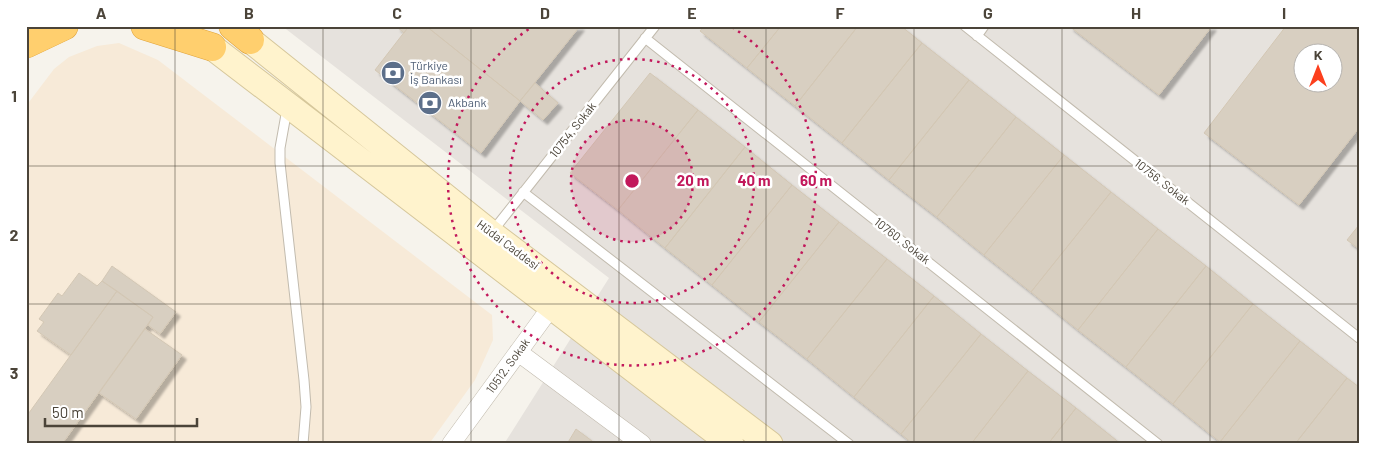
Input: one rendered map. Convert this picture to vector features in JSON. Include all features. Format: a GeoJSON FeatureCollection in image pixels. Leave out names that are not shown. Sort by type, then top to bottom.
{"type":"FeatureCollection","features":[{"type":"Feature","properties":{"kind":"highway"},"geometry":{"type":"LineString","coordinates":[[26,44],[64,26]]}},
{"type":"Feature","properties":{"kind":"highway"},"geometry":{"type":"LineString","coordinates":[[145,26],[212,47]]}},
{"type":"Feature","properties":{"kind":"highway"},"geometry":{"type":"LineString","coordinates":[[184,26],[212,47]]}},
{"type":"Feature","properties":{"kind":"street","name":"Hüdai Caddesi"},"geometry":{"type":"LineString","coordinates":[[241,31],[491,233],[558,298],[731,444]]}},
{"type":"Feature","properties":{"kind":"street","name":"Hüdai Caddesi"},"geometry":{"type":"LineString","coordinates":[[212,47],[558,298],[770,444]]}},
{"type":"Feature","properties":{"kind":"street","name":"10512. Sokak"},"geometry":{"type":"LineString","coordinates":[[452,444],[558,298]]}},
{"type":"Feature","properties":{"kind":"street"},"geometry":{"type":"LineString","coordinates":[[518,352],[642,444]]}},
{"type":"Feature","properties":{"kind":"lane","name":"10754. Sokak"},"geometry":{"type":"LineString","coordinates":[[491,233],[655,26]]}},
{"type":"Feature","properties":{"kind":"lane","name":"10756. Sokak"},"geometry":{"type":"LineString","coordinates":[[965,26],[1359,338]]}},
{"type":"Feature","properties":{"kind":"lane"},"geometry":{"type":"LineString","coordinates":[[977,36],[984,26]]}},
{"type":"Feature","properties":{"kind":"lane","name":"10760. Sokak"},"geometry":{"type":"LineString","coordinates":[[645,38],[1158,444]]}},
{"type":"Feature","properties":{"kind":"lane"},"geometry":{"type":"LineString","coordinates":[[289,104],[283,128],[280,163],[304,380],[306,407],[303,444]]}},
{"type":"Feature","properties":{"kind":"lane"},"geometry":{"type":"LineString","coordinates":[[523,192],[849,444]]}},
{"type":"Feature","properties":{"kind":"shaded area"},"geometry":{"type":"Polygon","coordinates":[[[282,26],[1359,26],[1359,444],[504,444],[609,278],[282,26]]]}},
{"type":"Feature","properties":{"kind":"shaded area"},"geometry":{"type":"Polygon","coordinates":[[[119,43],[158,60],[492,315],[493,340],[475,380],[429,444],[26,444],[26,106],[54,69],[69,57],[97,46],[119,43]]]}},
{"type":"Feature","properties":{"kind":"building"},"geometry":{"type":"Polygon","coordinates":[[[396,26],[409,26],[404,33],[396,26]]]}},
{"type":"Feature","properties":{"kind":"building"},"geometry":{"type":"Polygon","coordinates":[[[409,26],[426,26],[520,101],[481,153],[375,70],[409,26]]]}},
{"type":"Feature","properties":{"kind":"building"},"geometry":{"type":"Polygon","coordinates":[[[426,26],[580,26],[520,101],[426,26]]]}},
{"type":"Feature","properties":{"kind":"building"},"geometry":{"type":"Polygon","coordinates":[[[704,26],[781,26],[747,68],[700,31],[704,26]]]}},
{"type":"Feature","properties":{"kind":"building"},"geometry":{"type":"Polygon","coordinates":[[[781,26],[858,26],[795,106],[747,68],[781,26]]]}},
{"type":"Feature","properties":{"kind":"building"},"geometry":{"type":"Polygon","coordinates":[[[858,26],[901,26],[922,43],[842,143],[795,106],[858,26]]]}},
{"type":"Feature","properties":{"kind":"building"},"geometry":{"type":"Polygon","coordinates":[[[1069,26],[1212,26],[1159,95],[1069,26]]]}},
{"type":"Feature","properties":{"kind":"building"},"geometry":{"type":"Polygon","coordinates":[[[1286,26],[1359,26],[1359,128],[1299,205],[1204,133],[1286,26]]]}},
{"type":"Feature","properties":{"kind":"building"},"geometry":{"type":"Polygon","coordinates":[[[922,43],[969,80],[889,180],[842,143],[922,43]]]}},
{"type":"Feature","properties":{"kind":"building"},"geometry":{"type":"Polygon","coordinates":[[[650,73],[698,110],[618,210],[570,173],[650,73]]]}},
{"type":"Feature","properties":{"kind":"building"},"geometry":{"type":"Polygon","coordinates":[[[969,80],[1016,117],[937,217],[889,180],[969,80]]]}},
{"type":"Feature","properties":{"kind":"building"},"geometry":{"type":"Polygon","coordinates":[[[535,83],[558,103],[543,120],[520,101],[535,83]]]}},
{"type":"Feature","properties":{"kind":"building"},"geometry":{"type":"Polygon","coordinates":[[[698,110],[745,147],[665,248],[618,210],[698,110]]]}},
{"type":"Feature","properties":{"kind":"building"},"geometry":{"type":"Polygon","coordinates":[[[1016,117],[1064,155],[984,255],[937,217],[1016,117]]]}},
{"type":"Feature","properties":{"kind":"building"},"geometry":{"type":"Polygon","coordinates":[[[745,147],[792,185],[712,285],[665,248],[745,147]]]}},
{"type":"Feature","properties":{"kind":"building"},"geometry":{"type":"Polygon","coordinates":[[[1064,155],[1111,192],[1031,292],[984,255],[1064,155]]]}},
{"type":"Feature","properties":{"kind":"building"},"geometry":{"type":"Polygon","coordinates":[[[792,185],[839,222],[759,322],[712,285],[792,185]]]}},
{"type":"Feature","properties":{"kind":"building"},"geometry":{"type":"Polygon","coordinates":[[[1111,192],[1158,229],[1078,330],[1031,292],[1111,192]]]}},
{"type":"Feature","properties":{"kind":"building"},"geometry":{"type":"Polygon","coordinates":[[[839,222],[887,259],[807,359],[759,322],[839,222]]]}},
{"type":"Feature","properties":{"kind":"building"},"geometry":{"type":"Polygon","coordinates":[[[1359,225],[1359,249],[1347,240],[1359,225]]]}},
{"type":"Feature","properties":{"kind":"building"},"geometry":{"type":"Polygon","coordinates":[[[1158,229],[1206,266],[1126,367],[1078,330],[1158,229]]]}},
{"type":"Feature","properties":{"kind":"building"},"geometry":{"type":"Polygon","coordinates":[[[887,259],[934,296],[854,397],[807,359],[887,259]]]}},
{"type":"Feature","properties":{"kind":"building"},"geometry":{"type":"Polygon","coordinates":[[[112,266],[176,312],[160,334],[148,325],[153,317],[102,281],[112,266]]]}},
{"type":"Feature","properties":{"kind":"building"},"geometry":{"type":"Polygon","coordinates":[[[1206,266],[1253,304],[1173,404],[1126,367],[1206,266]]]}},
{"type":"Feature","properties":{"kind":"building"},"geometry":{"type":"Polygon","coordinates":[[[79,273],[97,286],[102,281],[117,291],[71,355],[37,331],[44,322],[39,319],[58,293],[62,296],[79,273]]]}},
{"type":"Feature","properties":{"kind":"building"},"geometry":{"type":"Polygon","coordinates":[[[117,291],[153,317],[62,444],[26,444],[26,417],[117,291]]]}},
{"type":"Feature","properties":{"kind":"building"},"geometry":{"type":"Polygon","coordinates":[[[934,296],[981,334],[901,434],[854,397],[934,296]]]}},
{"type":"Feature","properties":{"kind":"building"},"geometry":{"type":"Polygon","coordinates":[[[1253,304],[1300,341],[1220,442],[1173,404],[1253,304]]]}},
{"type":"Feature","properties":{"kind":"building"},"geometry":{"type":"Polygon","coordinates":[[[145,329],[182,355],[136,419],[99,393],[145,329]]]}},
{"type":"Feature","properties":{"kind":"building"},"geometry":{"type":"Polygon","coordinates":[[[981,334],[1028,371],[971,444],[913,444],[901,434],[981,334]]]}},
{"type":"Feature","properties":{"kind":"building"},"geometry":{"type":"Polygon","coordinates":[[[1300,341],[1347,378],[1295,444],[1223,444],[1220,442],[1300,341]]]}},
{"type":"Feature","properties":{"kind":"building"},"geometry":{"type":"Polygon","coordinates":[[[1028,371],[1076,408],[1048,444],[971,444],[1028,371]]]}},
{"type":"Feature","properties":{"kind":"building"},"geometry":{"type":"Polygon","coordinates":[[[1347,378],[1359,387],[1359,444],[1295,444],[1347,378]]]}},
{"type":"Feature","properties":{"kind":"building"},"geometry":{"type":"Polygon","coordinates":[[[1076,408],[1121,444],[1048,444],[1076,408]]]}},
{"type":"Feature","properties":{"kind":"building"},"geometry":{"type":"Polygon","coordinates":[[[576,429],[596,444],[567,444],[576,429]]]}},
{"type":"Feature","properties":{"kind":"place","name":"Türkiye İş Bankası"},"geometry":{"type":"Point","coordinates":[393,73]}},
{"type":"Feature","properties":{"kind":"place","name":"Akbank"},"geometry":{"type":"Point","coordinates":[430,103]}}]}
